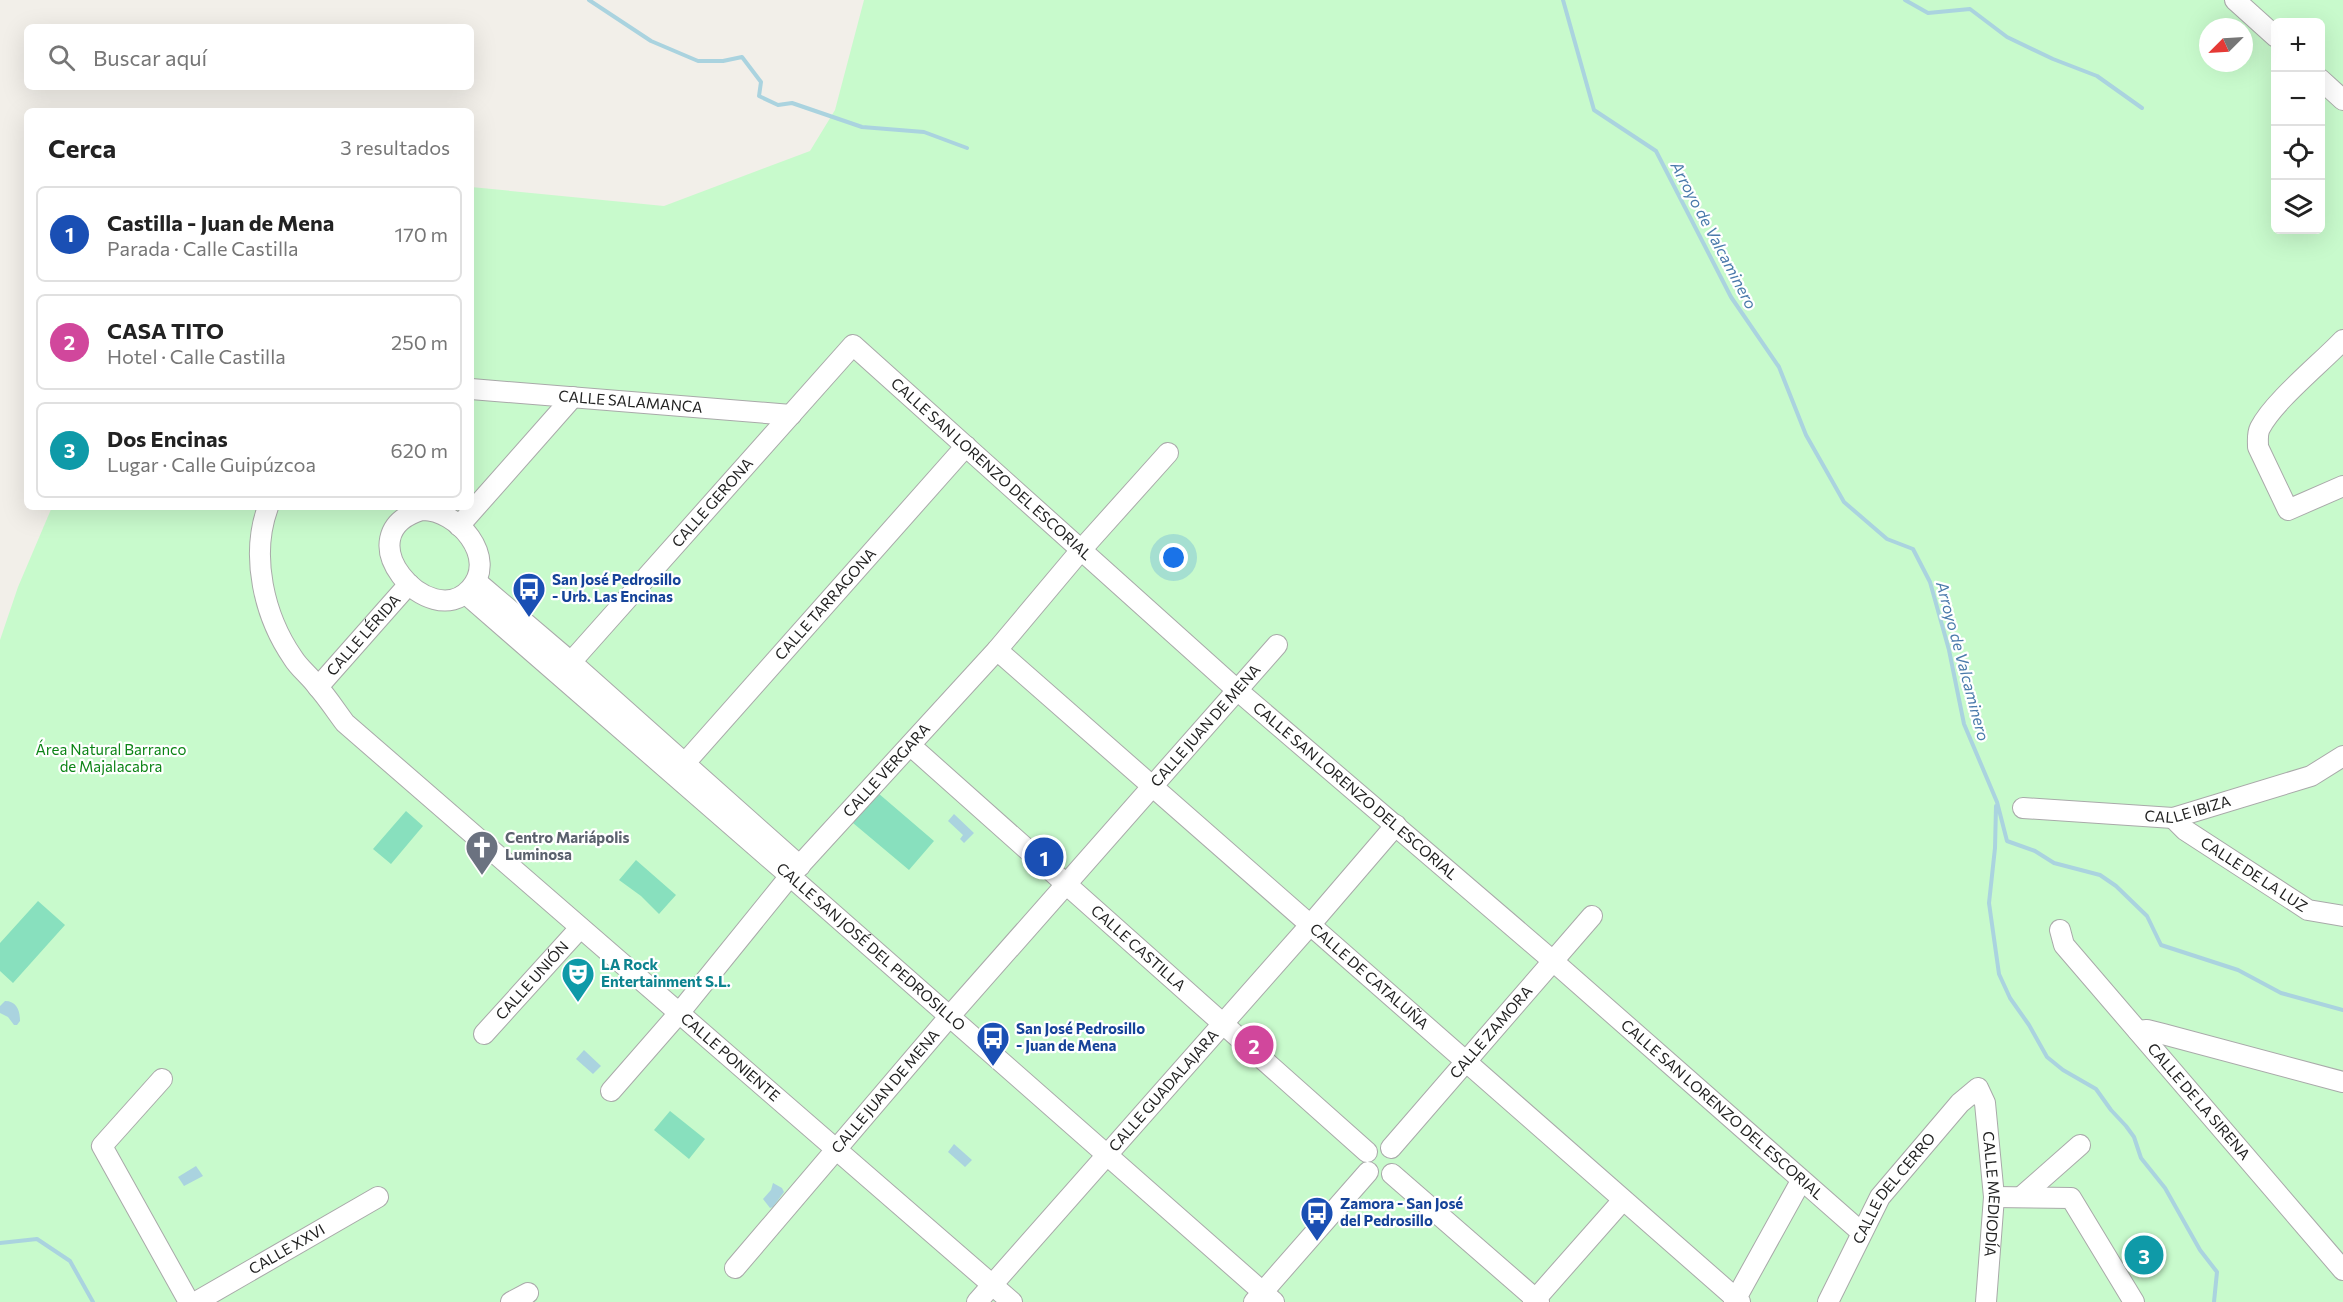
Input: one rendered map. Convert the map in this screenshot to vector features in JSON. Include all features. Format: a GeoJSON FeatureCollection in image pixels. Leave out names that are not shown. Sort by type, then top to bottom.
{"type":"FeatureCollection","features":[{"type":"Feature","properties":{"kind":"street"},"geometry":{"type":"LineString","coordinates":[[2235,0],[2271,33]]}},
{"type":"Feature","properties":{"kind":"street"},"geometry":{"type":"LineString","coordinates":[[2325,84],[2343,100]]}},
{"type":"Feature","properties":{"kind":"street"},"geometry":{"type":"LineString","coordinates":[[2343,340],[2273,409],[2259,429],[2258,447],[2288,510],[2343,486]]}},
{"type":"Feature","properties":{"kind":"street","name":"CALLE GERONA"},"geometry":{"type":"LineString","coordinates":[[571,662],[853,345]]}},
{"type":"Feature","properties":{"kind":"street","name":"CALLE SAN LORENZO DEL ESCORIAL"},"geometry":{"type":"LineString","coordinates":[[853,345],[1237,690],[1553,961],[1861,1232]]}},
{"type":"Feature","properties":{"kind":"street","name":"CALLE SALAMANCA"},"geometry":{"type":"LineString","coordinates":[[474,389],[791,415]]}},
{"type":"Feature","properties":{"kind":"street"},"geometry":{"type":"LineString","coordinates":[[474,509],[573,397]]}},
{"type":"Feature","properties":{"kind":"street","name":"CALLE TARRAGONA"},"geometry":{"type":"LineString","coordinates":[[685,763],[966,446]]}},
{"type":"Feature","properties":{"kind":"street","name":"CALLE VERGARA"},"geometry":{"type":"LineString","coordinates":[[612,1091],[795,871],[997,650],[1081,550],[1168,453]]}},
{"type":"Feature","properties":{"kind":"street"},"geometry":{"type":"LineString","coordinates":[[267,510],[260,552],[263,590],[274,626],[293,659],[318,687]]}},
{"type":"Feature","properties":{"kind":"street"},"geometry":{"type":"LineString","coordinates":[[459,526],[473,510]]}},
{"type":"Feature","properties":{"kind":"street"},"geometry":{"type":"LineString","coordinates":[[437,511],[459,526],[472,540],[477,550],[481,572],[471,588],[450,600],[436,600],[422,594],[409,584],[394,566],[389,550],[390,539],[399,522],[413,513],[437,511]]}},
{"type":"Feature","properties":{"kind":"street","name":"CALLE LÉRIDA"},"geometry":{"type":"LineString","coordinates":[[318,687],[409,584]]}},
{"type":"Feature","properties":{"kind":"street","name":"CALLE SAN JOSÉ DEL PEDROSILLO"},"geometry":{"type":"LineString","coordinates":[[471,588],[571,662],[685,763],[949,1017],[1107,1155],[1264,1299]]}},
{"type":"Feature","properties":{"kind":"street","name":"CALLE SAN JOSÉ DEL PEDROSILLO"},"geometry":{"type":"LineString","coordinates":[[471,588],[795,871]]}},
{"type":"Feature","properties":{"kind":"street","name":"CALLE JUAN DE MENA"},"geometry":{"type":"LineString","coordinates":[[735,1268],[949,1017],[1277,645]]}},
{"type":"Feature","properties":{"kind":"street","name":"CALLE DE CATALUÑA"},"geometry":{"type":"LineString","coordinates":[[997,650],[1737,1301]]}},
{"type":"Feature","properties":{"kind":"street","name":"CALLE PONIENTE"},"geometry":{"type":"LineString","coordinates":[[318,687],[345,723],[1012,1302]]}},
{"type":"Feature","properties":{"kind":"street","name":"CALLE CASTILLA"},"geometry":{"type":"LineString","coordinates":[[911,746],[1367,1152]]}},
{"type":"Feature","properties":{"kind":"street","name":"CALLE IBIZA"},"geometry":{"type":"LineString","coordinates":[[2022,808],[2173,819],[2311,776],[2343,756]]}},
{"type":"Feature","properties":{"kind":"street","name":"CALLE DE LA LUZ"},"geometry":{"type":"LineString","coordinates":[[2173,819],[2186,830],[2308,910],[2343,916]]}},
{"type":"Feature","properties":{"kind":"street","name":"CALLE GUADALAJARA"},"geometry":{"type":"LineString","coordinates":[[977,1302],[1396,825]]}},
{"type":"Feature","properties":{"kind":"street","name":"CALLE ZAMORA"},"geometry":{"type":"LineString","coordinates":[[1391,1148],[1592,916]]}},
{"type":"Feature","properties":{"kind":"street","name":"CALLE UNIÓN"},"geometry":{"type":"LineString","coordinates":[[484,1034],[580,928]]}},
{"type":"Feature","properties":{"kind":"street","name":"CALLE DE LA SIRENA"},"geometry":{"type":"LineString","coordinates":[[2061,930],[2064,945],[2343,1270]]}},
{"type":"Feature","properties":{"kind":"street"},"geometry":{"type":"LineString","coordinates":[[2138,1031],[2147,1030],[2163,1034],[2343,1083]]}},
{"type":"Feature","properties":{"kind":"street"},"geometry":{"type":"LineString","coordinates":[[162,1079],[102,1146],[189,1302]]}},
{"type":"Feature","properties":{"kind":"street","name":"CALLE MEDIODÍA"},"geometry":{"type":"LineString","coordinates":[[1978,1088],[1985,1102],[1994,1197],[1986,1302]]}},
{"type":"Feature","properties":{"kind":"street","name":"CALLE DEL CERRO"},"geometry":{"type":"LineString","coordinates":[[1828,1302],[1880,1197],[1960,1102],[1978,1088]]}},
{"type":"Feature","properties":{"kind":"street"},"geometry":{"type":"LineString","coordinates":[[1378,1145],[1391,1148],[1397,1161],[1392,1174],[1380,1178],[1368,1172],[1364,1162],[1367,1152],[1378,1145]]}},
{"type":"Feature","properties":{"kind":"street"},"geometry":{"type":"LineString","coordinates":[[2020,1197],[2080,1145]]}},
{"type":"Feature","properties":{"kind":"street"},"geometry":{"type":"LineString","coordinates":[[1264,1299],[1368,1172]]}},
{"type":"Feature","properties":{"kind":"street"},"geometry":{"type":"LineString","coordinates":[[1392,1174],[1536,1301],[1623,1200]]}},
{"type":"Feature","properties":{"kind":"street"},"geometry":{"type":"LineString","coordinates":[[1737,1301],[1801,1181]]}},
{"type":"Feature","properties":{"kind":"street","name":"CALLE XXVI"},"geometry":{"type":"LineString","coordinates":[[196,1302],[378,1197]]}},
{"type":"Feature","properties":{"kind":"street"},"geometry":{"type":"LineString","coordinates":[[1994,1197],[2071,1198],[2133,1302]]}},
{"type":"Feature","properties":{"kind":"green space","name":"Área Natural Barranco de Majalacabra"},"geometry":{"type":"Polygon","coordinates":[[[864,0],[2343,0],[2343,1302],[0,1302],[0,640],[18,587],[51,510],[474,510],[474,187],[664,206],[810,151],[835,110],[864,0]]]}},
{"type":"Feature","properties":{"kind":"green space"},"geometry":{"type":"Polygon","coordinates":[[[878,793],[934,841],[909,870],[853,823],[878,793]]]}},
{"type":"Feature","properties":{"kind":"green space"},"geometry":{"type":"Polygon","coordinates":[[[406,811],[423,826],[391,864],[373,849],[406,811]]]}},
{"type":"Feature","properties":{"kind":"green space"},"geometry":{"type":"Polygon","coordinates":[[[636,860],[676,895],[659,914],[641,896],[619,880],[636,860]]]}},
{"type":"Feature","properties":{"kind":"green space"},"geometry":{"type":"Polygon","coordinates":[[[38,901],[65,925],[13,983],[0,971],[0,943],[38,901]]]}},
{"type":"Feature","properties":{"kind":"green space"},"geometry":{"type":"Polygon","coordinates":[[[670,1111],[705,1139],[689,1159],[654,1130],[670,1111]]]}},
{"type":"Feature","properties":{"kind":"water"},"geometry":{"type":"Polygon","coordinates":[[[954,814],[974,833],[964,843],[960,839],[963,835],[948,821],[954,814]]]}},
{"type":"Feature","properties":{"kind":"water"},"geometry":{"type":"Polygon","coordinates":[[[5,1001],[17,1007],[20,1021],[17,1025],[0,1013],[0,1006],[5,1001]]]}},
{"type":"Feature","properties":{"kind":"water"},"geometry":{"type":"Polygon","coordinates":[[[584,1050],[601,1066],[593,1074],[576,1059],[584,1050]]]}},
{"type":"Feature","properties":{"kind":"water"},"geometry":{"type":"Polygon","coordinates":[[[954,1144],[972,1160],[965,1167],[948,1152],[954,1144]]]}},
{"type":"Feature","properties":{"kind":"water"},"geometry":{"type":"Polygon","coordinates":[[[196,1166],[203,1176],[184,1186],[178,1177],[196,1166]]]}},
{"type":"Feature","properties":{"kind":"water"},"geometry":{"type":"Polygon","coordinates":[[[773,1183],[782,1188],[784,1192],[770,1208],[763,1199],[771,1190],[773,1183]]]}},
{"type":"Feature","properties":{"kind":"waterway"},"geometry":{"type":"LineString","coordinates":[[589,0],[651,41],[698,61],[723,61],[742,57],[761,82],[759,96],[778,105],[792,103],[862,127],[924,132],[967,148]]}},
{"type":"Feature","properties":{"kind":"waterway","name":"Arroyo de Valcaminero"},"geometry":{"type":"LineString","coordinates":[[1563,0],[1594,110],[1656,151],[1731,297],[1779,367],[1806,435],[1844,502],[1887,539],[1913,549],[1930,582],[1949,650],[1964,724],[1997,802],[2007,841],[2035,851],[2054,863],[2100,875],[2116,886],[2147,916],[2161,945],[2238,970],[2281,993],[2343,1010]]}},
{"type":"Feature","properties":{"kind":"waterway"},"geometry":{"type":"LineString","coordinates":[[1905,0],[1928,13],[1970,9],[2007,37],[2053,59],[2097,76],[2142,108]]}},
{"type":"Feature","properties":{"kind":"waterway"},"geometry":{"type":"LineString","coordinates":[[1996,806],[1995,848],[1989,903],[1999,974],[2010,998],[2047,1057],[2063,1070],[2096,1089],[2134,1137],[2141,1158],[2165,1188],[2200,1250],[2217,1272],[2214,1302]]}},
{"type":"Feature","properties":{"kind":"waterway"},"geometry":{"type":"LineString","coordinates":[[0,1243],[37,1239],[70,1261],[93,1302]]}},
{"type":"Feature","properties":{"kind":"place","name":"San José Pedrosillo - Urb. Las Encinas"},"geometry":{"type":"Point","coordinates":[529,618]}},
{"type":"Feature","properties":{"kind":"place","name":"Castilla - Juan de Mena"},"geometry":{"type":"Point","coordinates":[1044,857]}},
{"type":"Feature","properties":{"kind":"place","name":"Centro Mariápolis Luminosa"},"geometry":{"type":"Point","coordinates":[482,876]}},
{"type":"Feature","properties":{"kind":"place","name":"LA Rock Entertainment S.L."},"geometry":{"type":"Point","coordinates":[578,1003]}},
{"type":"Feature","properties":{"kind":"place","name":"CASA TITO"},"geometry":{"type":"Point","coordinates":[1254,1045]}},
{"type":"Feature","properties":{"kind":"place","name":"San José Pedrosillo - Juan de Mena"},"geometry":{"type":"Point","coordinates":[993,1067]}},
{"type":"Feature","properties":{"kind":"place","name":"Zamora - San José del Pedrosillo"},"geometry":{"type":"Point","coordinates":[1317,1242]}},
{"type":"Feature","properties":{"kind":"place","name":"Dos Encinas"},"geometry":{"type":"Point","coordinates":[2144,1255]}}]}
